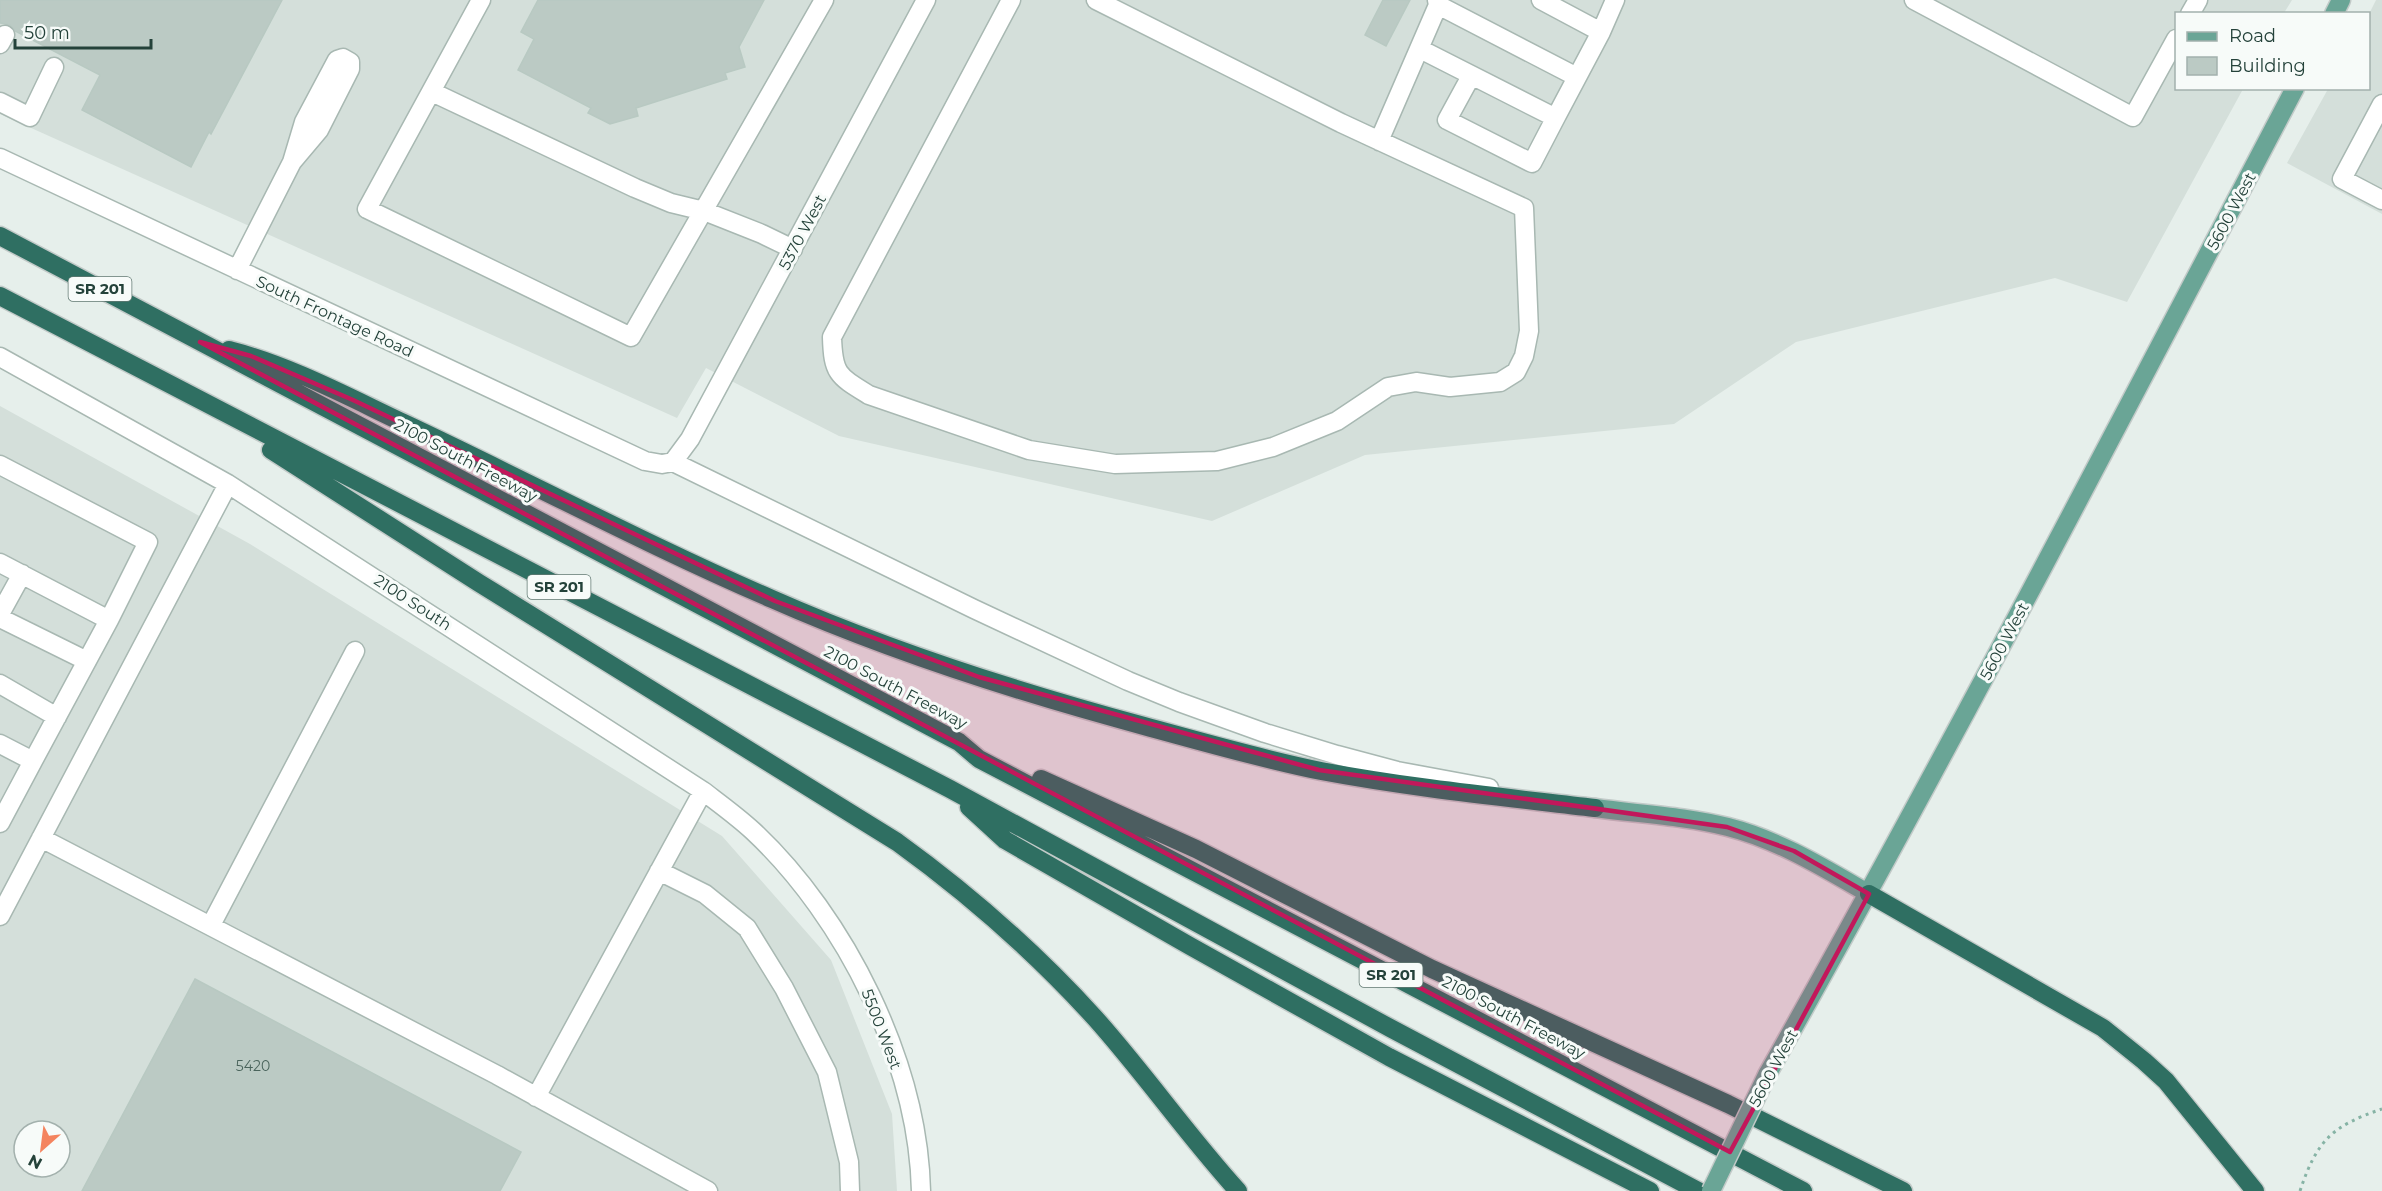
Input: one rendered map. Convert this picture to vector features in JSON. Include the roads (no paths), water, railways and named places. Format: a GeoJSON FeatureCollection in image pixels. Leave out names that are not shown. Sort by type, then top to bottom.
{"type":"FeatureCollection","features":[{"type":"Feature","properties":{"kind":"highway","name":"2100 South Freeway"},"geometry":{"type":"LineString","coordinates":[[0,237],[959,742],[980,759],[1803,1191]]}},
{"type":"Feature","properties":{"kind":"highway","name":"SR 201"},"geometry":{"type":"LineString","coordinates":[[0,296],[950,789],[1392,1029],[1698,1191]]}},
{"type":"Feature","properties":{"kind":"highway"},"geometry":{"type":"LineString","coordinates":[[200,342],[251,356],[353,399],[468,453],[625,532],[775,601],[979,677],[1048,700],[1319,770],[1389,783],[1595,808]]}},
{"type":"Feature","properties":{"kind":"highway"},"geometry":{"type":"LineString","coordinates":[[168,385],[479,583],[897,842],[934,869],[1005,927],[1068,988],[1208,1158],[1238,1191]]}},
{"type":"Feature","properties":{"kind":"highway"},"geometry":{"type":"LineString","coordinates":[[959,742],[1196,849],[1432,969],[1728,1104],[1903,1191]]}},
{"type":"Feature","properties":{"kind":"highway"},"geometry":{"type":"LineString","coordinates":[[950,789],[1005,840],[1389,1057],[1650,1191]]}},
{"type":"Feature","properties":{"kind":"highway"},"geometry":{"type":"LineString","coordinates":[[1869,894],[2103,1028],[2166,1081],[2255,1191]]}},
{"type":"Feature","properties":{"kind":"main road","name":"5600 West"},"geometry":{"type":"LineString","coordinates":[[1711,1191],[1767,1075],[1869,894],[2294,90]]}},
{"type":"Feature","properties":{"kind":"main road"},"geometry":{"type":"LineString","coordinates":[[1595,808],[1705,822],[1749,833],[1794,851],[1869,894]]}},
{"type":"Feature","properties":{"kind":"street"},"geometry":{"type":"LineString","coordinates":[[481,0],[367,209],[631,337],[824,0]]}},
{"type":"Feature","properties":{"kind":"street","name":"5370 West"},"geometry":{"type":"LineString","coordinates":[[673,462],[690,439],[926,0]]}},
{"type":"Feature","properties":{"kind":"street"},"geometry":{"type":"LineString","coordinates":[[1011,0],[832,337],[833,361],[839,374],[869,395],[1029,450],[1115,464],[1217,461],[1272,447],[1337,421],[1388,387],[1416,382],[1450,387],[1500,382],[1516,372],[1524,356],[1529,331],[1524,208],[1379,141],[1096,0]]}},
{"type":"Feature","properties":{"kind":"street"},"geometry":{"type":"LineString","coordinates":[[1541,0],[1601,32]]}},
{"type":"Feature","properties":{"kind":"street"},"geometry":{"type":"LineString","coordinates":[[1471,76],[1447,120],[1532,163],[1601,32],[1614,0]]}},
{"type":"Feature","properties":{"kind":"street"},"geometry":{"type":"LineString","coordinates":[[1914,0],[2133,117],[2175,41]]}},
{"type":"Feature","properties":{"kind":"street"},"geometry":{"type":"LineString","coordinates":[[1379,141],[1438,2],[1577,77]]}},
{"type":"Feature","properties":{"kind":"street"},"geometry":{"type":"LineString","coordinates":[[1420,49],[1543,113],[1557,115]]}},
{"type":"Feature","properties":{"kind":"street"},"geometry":{"type":"LineString","coordinates":[[237,270],[292,162],[304,122],[337,60],[343,58],[350,62],[350,69],[319,130],[292,162]]}},
{"type":"Feature","properties":{"kind":"street"},"geometry":{"type":"LineString","coordinates":[[0,102],[30,117],[54,67]]}},
{"type":"Feature","properties":{"kind":"street"},"geometry":{"type":"LineString","coordinates":[[432,92],[635,188],[671,203],[704,211],[793,249]]}},
{"type":"Feature","properties":{"kind":"street"},"geometry":{"type":"LineString","coordinates":[[2382,104],[2342,179],[2382,200]]}},
{"type":"Feature","properties":{"kind":"street","name":"South Frontage Road"},"geometry":{"type":"LineString","coordinates":[[0,158],[645,460],[662,464],[673,462]]}},
{"type":"Feature","properties":{"kind":"street","name":"2100 South"},"geometry":{"type":"LineString","coordinates":[[0,357],[228,484],[704,791],[753,831],[800,883]]}},
{"type":"Feature","properties":{"kind":"street"},"geometry":{"type":"LineString","coordinates":[[673,462],[974,609],[1118,677],[1179,702],[1296,743],[1397,771],[1595,808]]}},
{"type":"Feature","properties":{"kind":"street"},"geometry":{"type":"LineString","coordinates":[[0,465],[148,542],[109,620],[0,822]]}},
{"type":"Feature","properties":{"kind":"street"},"geometry":{"type":"LineString","coordinates":[[0,916],[228,484]]}},
{"type":"Feature","properties":{"kind":"street"},"geometry":{"type":"LineString","coordinates":[[0,563],[109,620]]}},
{"type":"Feature","properties":{"kind":"street"},"geometry":{"type":"LineString","coordinates":[[22,574],[0,616],[87,661]]}},
{"type":"Feature","properties":{"kind":"street"},"geometry":{"type":"LineString","coordinates":[[211,925],[355,651]]}},
{"type":"Feature","properties":{"kind":"street"},"geometry":{"type":"LineString","coordinates":[[0,684],[57,717]]}},
{"type":"Feature","properties":{"kind":"street"},"geometry":{"type":"LineString","coordinates":[[0,744],[33,761]]}},
{"type":"Feature","properties":{"kind":"street"},"geometry":{"type":"LineString","coordinates":[[536,1097],[704,791]]}},
{"type":"Feature","properties":{"kind":"street"},"geometry":{"type":"LineString","coordinates":[[41,838],[536,1097],[708,1191]]}},
{"type":"Feature","properties":{"kind":"street"},"geometry":{"type":"LineString","coordinates":[[659,871],[705,894],[747,928],[784,988],[827,1072],[849,1162],[850,1191]]}},
{"type":"Feature","properties":{"kind":"street","name":"5500 West"},"geometry":{"type":"LineString","coordinates":[[800,883],[833,928],[857,968],[888,1035],[908,1102],[921,1175],[921,1191]]}}]}
